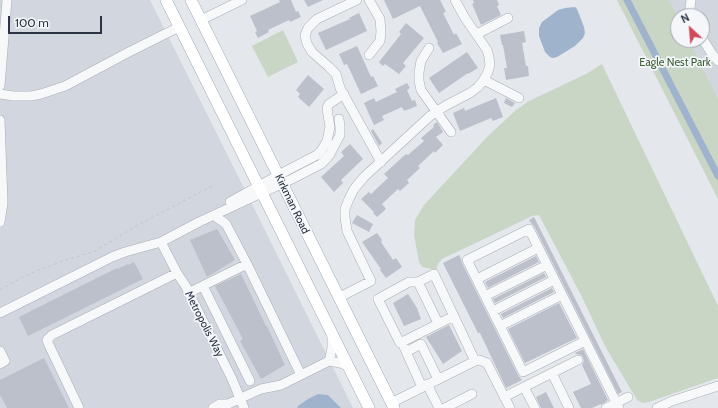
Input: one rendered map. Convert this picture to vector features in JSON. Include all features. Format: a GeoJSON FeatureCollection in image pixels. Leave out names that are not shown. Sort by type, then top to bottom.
{"type":"FeatureCollection","features":[{"type":"Feature","properties":{"kind":"main road","name":"Kirkman Road"},"geometry":{"type":"LineString","coordinates":[[166,0],[369,408]]}},
{"type":"Feature","properties":{"kind":"main road","name":"Kirkman Road"},"geometry":{"type":"LineString","coordinates":[[191,0],[392,405]]}},
{"type":"Feature","properties":{"kind":"street"},"geometry":{"type":"LineString","coordinates":[[0,86],[7,0]]}},
{"type":"Feature","properties":{"kind":"street"},"geometry":{"type":"LineString","coordinates":[[201,20],[242,0]]}},
{"type":"Feature","properties":{"kind":"street"},"geometry":{"type":"LineString","coordinates":[[357,0],[317,19],[308,28],[305,35],[307,44],[312,52],[336,74],[340,88],[381,162]]}},
{"type":"Feature","properties":{"kind":"street"},"geometry":{"type":"LineString","coordinates":[[369,0],[380,19],[381,32],[380,41],[369,54]]}},
{"type":"Feature","properties":{"kind":"street"},"geometry":{"type":"LineString","coordinates":[[338,298],[371,281],[347,231],[345,213],[354,189],[364,177],[430,116],[478,87],[488,72],[490,65],[487,50],[454,0]]}},
{"type":"Feature","properties":{"kind":"street"},"geometry":{"type":"LineString","coordinates":[[476,34],[508,18]]}},
{"type":"Feature","properties":{"kind":"street"},"geometry":{"type":"LineString","coordinates":[[0,94],[31,96],[65,86],[179,27]]}},
{"type":"Feature","properties":{"kind":"street"},"geometry":{"type":"LineString","coordinates":[[429,48],[421,61],[418,72],[421,90],[451,132]]}},
{"type":"Feature","properties":{"kind":"street"},"geometry":{"type":"LineString","coordinates":[[708,48],[718,60]]}},
{"type":"Feature","properties":{"kind":"street"},"geometry":{"type":"LineString","coordinates":[[484,80],[519,98]]}},
{"type":"Feature","properties":{"kind":"street"},"geometry":{"type":"LineString","coordinates":[[319,160],[321,151],[327,141],[330,127],[327,108],[329,104],[344,94]]}},
{"type":"Feature","properties":{"kind":"street"},"geometry":{"type":"LineString","coordinates":[[329,123],[354,113]]}},
{"type":"Feature","properties":{"kind":"street"},"geometry":{"type":"LineString","coordinates":[[199,222],[212,212],[319,160],[327,158],[340,135],[339,119]]}},
{"type":"Feature","properties":{"kind":"street"},"geometry":{"type":"LineString","coordinates":[[0,120],[3,203],[0,222]]}},
{"type":"Feature","properties":{"kind":"street"},"geometry":{"type":"LineString","coordinates":[[0,313],[112,257],[161,242],[199,222],[231,208],[260,189]]}},
{"type":"Feature","properties":{"kind":"street"},"geometry":{"type":"LineString","coordinates":[[226,224],[231,208]]}},
{"type":"Feature","properties":{"kind":"street"},"geometry":{"type":"LineString","coordinates":[[215,216],[226,224],[302,375]]}},
{"type":"Feature","properties":{"kind":"street"},"geometry":{"type":"LineString","coordinates":[[585,341],[523,372],[467,260],[528,229],[618,405]]}},
{"type":"Feature","properties":{"kind":"street","name":"Metropolis Way"},"geometry":{"type":"LineString","coordinates":[[161,242],[177,273],[185,284],[244,408]]}},
{"type":"Feature","properties":{"kind":"street"},"geometry":{"type":"LineString","coordinates":[[477,279],[538,248]]}},
{"type":"Feature","properties":{"kind":"street"},"geometry":{"type":"LineString","coordinates":[[188,293],[247,264]]}},
{"type":"Feature","properties":{"kind":"street"},"geometry":{"type":"LineString","coordinates":[[485,296],[547,264]]}},
{"type":"Feature","properties":{"kind":"street"},"geometry":{"type":"LineString","coordinates":[[79,408],[47,340],[52,335],[177,273]]}},
{"type":"Feature","properties":{"kind":"street"},"geometry":{"type":"LineString","coordinates":[[439,408],[401,342],[400,343],[378,299],[409,282],[418,282],[434,274],[475,361]]}},
{"type":"Feature","properties":{"kind":"street"},"geometry":{"type":"LineString","coordinates":[[493,311],[554,280]]}},
{"type":"Feature","properties":{"kind":"street"},"geometry":{"type":"LineString","coordinates":[[418,282],[438,323]]}},
{"type":"Feature","properties":{"kind":"street"},"geometry":{"type":"LineString","coordinates":[[203,286],[250,381]]}},
{"type":"Feature","properties":{"kind":"street"},"geometry":{"type":"LineString","coordinates":[[500,326],[562,295]]}},
{"type":"Feature","properties":{"kind":"street"},"geometry":{"type":"LineString","coordinates":[[401,342],[454,316]]}},
{"type":"Feature","properties":{"kind":"street"},"geometry":{"type":"LineString","coordinates":[[329,361],[332,348],[332,334]]}},
{"type":"Feature","properties":{"kind":"street"},"geometry":{"type":"LineString","coordinates":[[406,352],[420,344],[438,379]]}},
{"type":"Feature","properties":{"kind":"street"},"geometry":{"type":"LineString","coordinates":[[0,351],[5,361],[0,364]]}},
{"type":"Feature","properties":{"kind":"street"},"geometry":{"type":"LineString","coordinates":[[392,405],[438,379],[479,360],[487,363],[510,408]]}},
{"type":"Feature","properties":{"kind":"street"},"geometry":{"type":"LineString","coordinates":[[504,397],[578,360]]}},
{"type":"Feature","properties":{"kind":"street"},"geometry":{"type":"LineString","coordinates":[[212,408],[220,404],[228,404],[261,389],[281,385],[329,361],[348,366]]}},
{"type":"Feature","properties":{"kind":"street"},"geometry":{"type":"LineString","coordinates":[[552,373],[569,408]]}},
{"type":"Feature","properties":{"kind":"street"},"geometry":{"type":"LineString","coordinates":[[657,408],[672,401],[718,386]]}},
{"type":"Feature","properties":{"kind":"street"},"geometry":{"type":"LineString","coordinates":[[524,387],[535,408]]}},
{"type":"Feature","properties":{"kind":"street"},"geometry":{"type":"LineString","coordinates":[[448,407],[472,394]]}},
{"type":"Feature","properties":{"kind":"street"},"geometry":{"type":"LineString","coordinates":[[606,408],[618,405],[628,397]]}},
{"type":"Feature","properties":{"kind":"path"},"geometry":{"type":"LineString","coordinates":[[0,290],[39,270],[95,251],[138,225],[212,186]]}},
{"type":"Feature","properties":{"kind":"shaded area"},"geometry":{"type":"Polygon","coordinates":[[[0,0],[150,0],[353,408],[0,408],[0,0]]]}},
{"type":"Feature","properties":{"kind":"shaded area"},"geometry":{"type":"Polygon","coordinates":[[[669,0],[718,0],[718,99],[693,48],[710,48],[710,8],[673,8],[669,0]]]}},
{"type":"Feature","properties":{"kind":"green space","name":"Eagle Nest Park"},"geometry":{"type":"Polygon","coordinates":[[[617,0],[669,0],[673,8],[670,8],[670,48],[693,48],[718,99],[718,199],[617,0]]]}},
{"type":"Feature","properties":{"kind":"green space"},"geometry":{"type":"Polygon","coordinates":[[[283,30],[298,62],[268,77],[252,46],[283,30]]]}},
{"type":"Feature","properties":{"kind":"green space"},"geometry":{"type":"Polygon","coordinates":[[[602,64],[718,306],[718,378],[649,402],[642,403],[637,400],[605,346],[582,297],[539,215],[532,216],[442,259],[436,270],[422,267],[419,262],[414,235],[415,220],[424,205],[488,136],[516,110],[529,101],[586,74],[602,64]]]}},
{"type":"Feature","properties":{"kind":"water"},"geometry":{"type":"Polygon","coordinates":[[[575,7],[584,27],[585,33],[583,38],[575,46],[557,57],[550,57],[545,52],[539,36],[539,28],[542,22],[558,10],[575,7]]]}},
{"type":"Feature","properties":{"kind":"water"},"geometry":{"type":"Polygon","coordinates":[[[318,394],[328,395],[341,408],[297,408],[308,399],[318,394]]]}},
{"type":"Feature","properties":{"kind":"building"},"geometry":{"type":"Polygon","coordinates":[[[279,0],[291,0],[296,12],[298,11],[301,17],[290,22],[289,20],[268,30],[269,32],[258,38],[255,32],[257,31],[250,16],[280,2],[279,0]]]}},
{"type":"Feature","properties":{"kind":"building"},"geometry":{"type":"Polygon","coordinates":[[[304,0],[323,0],[308,7],[304,0]]]}},
{"type":"Feature","properties":{"kind":"building"},"geometry":{"type":"Polygon","coordinates":[[[384,0],[440,0],[446,12],[443,13],[454,35],[456,33],[462,44],[443,53],[420,6],[393,19],[384,0]]]}},
{"type":"Feature","properties":{"kind":"building"},"geometry":{"type":"Polygon","coordinates":[[[473,0],[497,0],[499,5],[497,6],[501,15],[481,25],[472,4],[474,3],[473,0]]]}},
{"type":"Feature","properties":{"kind":"building"},"geometry":{"type":"Polygon","coordinates":[[[359,13],[367,31],[326,50],[318,33],[350,19],[349,18],[359,13]]]}},
{"type":"Feature","properties":{"kind":"building"},"geometry":{"type":"Polygon","coordinates":[[[406,23],[424,38],[403,63],[406,66],[399,74],[385,64],[383,66],[379,62],[401,34],[399,32],[406,23]]]}},
{"type":"Feature","properties":{"kind":"building"},"geometry":{"type":"Polygon","coordinates":[[[524,31],[526,42],[522,43],[529,76],[506,80],[504,68],[507,68],[500,35],[524,31]]]}},
{"type":"Feature","properties":{"kind":"building"},"geometry":{"type":"Polygon","coordinates":[[[357,46],[371,77],[373,76],[378,86],[361,94],[347,64],[344,65],[339,54],[357,46]]]}},
{"type":"Feature","properties":{"kind":"building"},"geometry":{"type":"Polygon","coordinates":[[[467,52],[478,68],[439,93],[429,78],[467,52]]]}},
{"type":"Feature","properties":{"kind":"building"},"geometry":{"type":"Polygon","coordinates":[[[308,75],[324,89],[309,107],[298,97],[300,94],[296,90],[308,75]]]}},
{"type":"Feature","properties":{"kind":"building"},"geometry":{"type":"Polygon","coordinates":[[[407,83],[410,88],[407,90],[412,101],[415,100],[417,106],[404,111],[402,107],[382,116],[384,120],[374,125],[364,103],[374,98],[376,102],[397,92],[395,89],[407,83]]]}},
{"type":"Feature","properties":{"kind":"building"},"geometry":{"type":"Polygon","coordinates":[[[496,98],[503,117],[493,121],[491,118],[460,131],[453,113],[464,108],[465,111],[496,98]]]}},
{"type":"Feature","properties":{"kind":"building"},"geometry":{"type":"Polygon","coordinates":[[[506,98],[515,103],[512,107],[504,103],[506,98]]]}},
{"type":"Feature","properties":{"kind":"building"},"geometry":{"type":"Polygon","coordinates":[[[437,122],[443,132],[436,137],[443,145],[418,166],[420,168],[407,180],[409,183],[400,191],[398,189],[382,204],[386,209],[377,217],[361,199],[369,192],[371,194],[388,178],[384,174],[406,154],[408,155],[424,141],[421,138],[434,127],[433,125],[437,122]]]}},
{"type":"Feature","properties":{"kind":"building"},"geometry":{"type":"Polygon","coordinates":[[[373,129],[382,143],[379,146],[371,131],[373,129]]]}},
{"type":"Feature","properties":{"kind":"building"},"geometry":{"type":"Polygon","coordinates":[[[350,144],[363,159],[341,180],[343,183],[334,192],[321,177],[344,156],[341,152],[350,144]]]}},
{"type":"Feature","properties":{"kind":"building"},"geometry":{"type":"Polygon","coordinates":[[[357,215],[373,224],[369,232],[352,223],[357,215]]]}},
{"type":"Feature","properties":{"kind":"building"},"geometry":{"type":"Polygon","coordinates":[[[534,217],[622,392],[618,394],[534,226],[529,220],[534,217]]]}},
{"type":"Feature","properties":{"kind":"building"},"geometry":{"type":"Polygon","coordinates":[[[217,229],[235,260],[207,277],[190,240],[217,229]]]}},
{"type":"Feature","properties":{"kind":"building"},"geometry":{"type":"Polygon","coordinates":[[[377,233],[393,260],[396,258],[402,267],[386,278],[362,242],[377,233]]]}},
{"type":"Feature","properties":{"kind":"building"},"geometry":{"type":"Polygon","coordinates":[[[459,255],[518,375],[522,380],[506,388],[480,333],[478,333],[443,263],[459,255]]]}},
{"type":"Feature","properties":{"kind":"building"},"geometry":{"type":"Polygon","coordinates":[[[536,256],[539,262],[488,288],[485,282],[536,256]]]}},
{"type":"Feature","properties":{"kind":"building"},"geometry":{"type":"Polygon","coordinates":[[[134,262],[143,279],[28,336],[19,317],[117,268],[134,262]]]}},
{"type":"Feature","properties":{"kind":"building"},"geometry":{"type":"Polygon","coordinates":[[[544,273],[546,277],[495,303],[493,299],[544,273]]]}},
{"type":"Feature","properties":{"kind":"building"},"geometry":{"type":"Polygon","coordinates":[[[241,274],[285,365],[261,379],[240,341],[243,339],[215,286],[241,274]]]}},
{"type":"Feature","properties":{"kind":"building"},"geometry":{"type":"Polygon","coordinates":[[[552,288],[554,292],[503,318],[501,314],[552,288]]]}},
{"type":"Feature","properties":{"kind":"building"},"geometry":{"type":"Polygon","coordinates":[[[408,294],[417,308],[421,319],[404,326],[393,303],[408,294]]]}},
{"type":"Feature","properties":{"kind":"building"},"geometry":{"type":"Polygon","coordinates":[[[559,303],[577,338],[525,363],[508,329],[559,303]]]}},
{"type":"Feature","properties":{"kind":"building"},"geometry":{"type":"Polygon","coordinates":[[[449,325],[462,351],[443,364],[426,337],[449,325]]]}},
{"type":"Feature","properties":{"kind":"building"},"geometry":{"type":"Polygon","coordinates":[[[583,349],[608,400],[601,405],[592,408],[581,408],[573,392],[591,384],[582,365],[584,361],[583,357],[575,353],[583,349]]]}},
{"type":"Feature","properties":{"kind":"building"},"geometry":{"type":"Polygon","coordinates":[[[44,358],[69,408],[7,408],[0,395],[0,380],[44,358]]]}},
{"type":"Feature","properties":{"kind":"building"},"geometry":{"type":"Polygon","coordinates":[[[546,392],[554,408],[541,408],[536,397],[546,392]]]}},
{"type":"Feature","properties":{"kind":"waterway"},"geometry":{"type":"LineString","coordinates":[[627,0],[718,176]]}}]}
